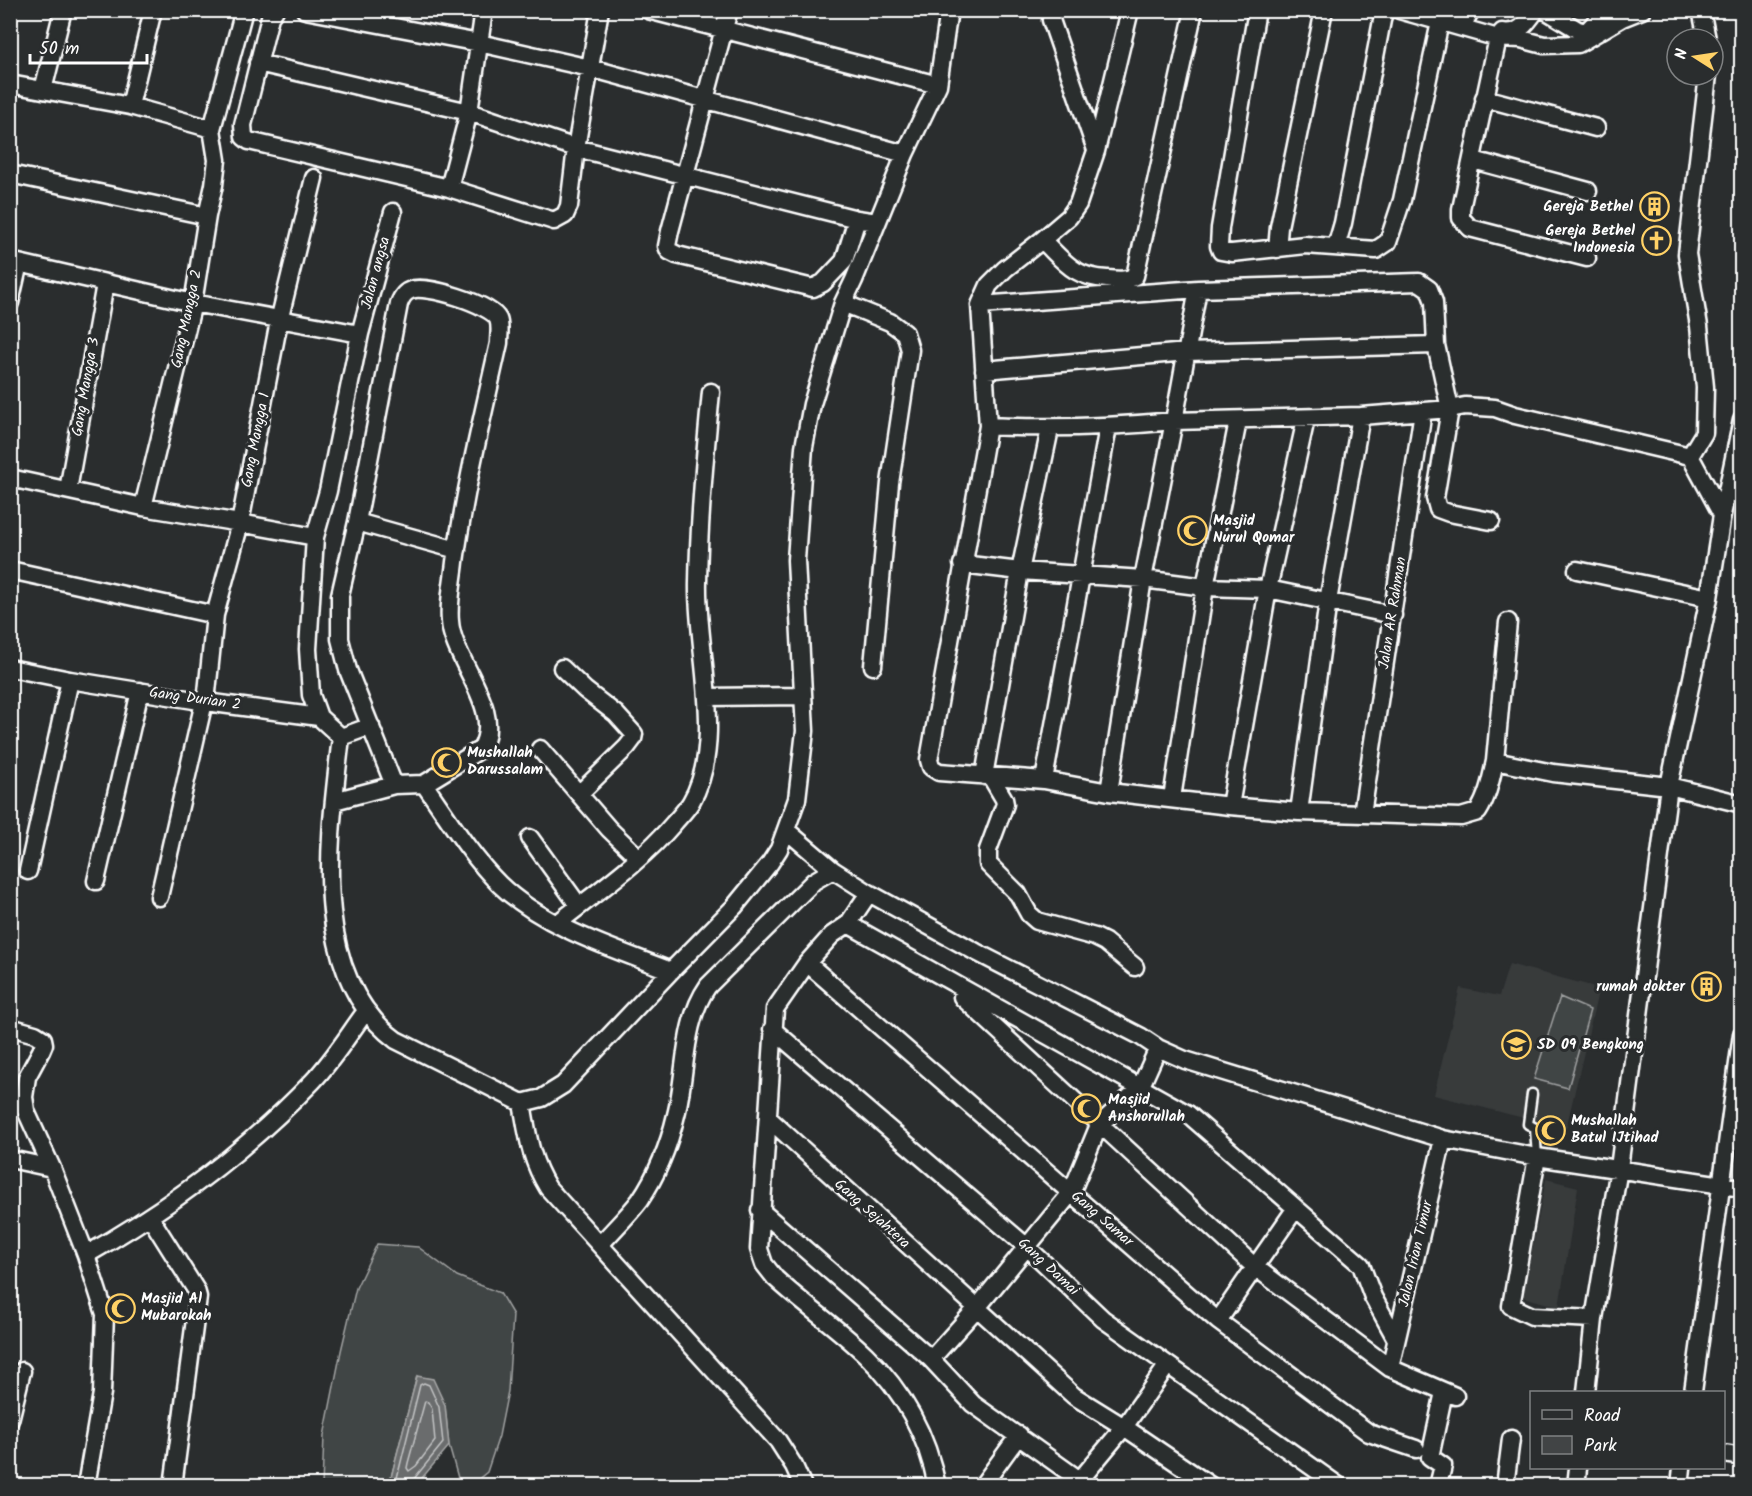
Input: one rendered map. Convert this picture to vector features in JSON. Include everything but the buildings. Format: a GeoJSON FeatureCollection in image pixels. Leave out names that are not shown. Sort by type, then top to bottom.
{"type":"FeatureCollection","features":[{"type":"Feature","properties":{"kind":"street"},"geometry":{"type":"LineString","coordinates":[[43,90],[63,10]]}},
{"type":"Feature","properties":{"kind":"street"},"geometry":{"type":"LineString","coordinates":[[130,106],[153,10]]}},
{"type":"Feature","properties":{"kind":"street"},"geometry":{"type":"LineString","coordinates":[[10,84],[130,106],[212,129],[244,10]]}},
{"type":"Feature","properties":{"kind":"street"},"geometry":{"type":"LineString","coordinates":[[275,10],[270,17],[243,125],[244,137],[249,141],[449,188],[554,221],[565,215],[569,206],[576,148],[600,10]]}},
{"type":"Feature","properties":{"kind":"street"},"geometry":{"type":"LineString","coordinates":[[305,10],[479,43],[590,68],[905,154]]}},
{"type":"Feature","properties":{"kind":"street"},"geometry":{"type":"LineString","coordinates":[[449,188],[469,112],[484,10]]}},
{"type":"Feature","properties":{"kind":"street"},"geometry":{"type":"LineString","coordinates":[[648,10],[938,85]]}},
{"type":"Feature","properties":{"kind":"street"},"geometry":{"type":"LineString","coordinates":[[729,10],[704,98],[667,246],[669,251],[672,254],[797,285],[818,287],[844,261],[857,219]]}},
{"type":"Feature","properties":{"kind":"street"},"geometry":{"type":"LineString","coordinates":[[341,737],[334,801],[330,884],[333,917],[341,957],[349,981],[366,1011],[381,1029],[396,1040],[522,1103],[542,1098],[563,1085],[734,907],[770,863],[786,830],[797,800],[801,779],[804,731],[796,560],[804,447],[812,404],[843,303],[905,154],[938,85],[949,10]]}},
{"type":"Feature","properties":{"kind":"street"},"geometry":{"type":"LineString","coordinates":[[1130,10],[1096,151],[1078,204],[1069,217],[1005,269],[989,285],[980,305],[988,426],[929,760],[934,771],[1044,780],[1108,792],[1299,812],[1471,816],[1478,812],[1487,796],[1495,761],[1508,622]]}},
{"type":"Feature","properties":{"kind":"street"},"geometry":{"type":"LineString","coordinates":[[1042,240],[1079,274],[1094,278],[1123,280],[1135,276],[1194,10]]}},
{"type":"Feature","properties":{"kind":"street"},"geometry":{"type":"LineString","coordinates":[[1257,10],[1219,246],[1221,251],[1232,253],[1305,245],[1376,250],[1383,247],[1392,234],[1402,201],[1434,16]]}},
{"type":"Feature","properties":{"kind":"street"},"geometry":{"type":"LineString","coordinates":[[1277,249],[1279,227],[1324,10]]}},
{"type":"Feature","properties":{"kind":"street"},"geometry":{"type":"LineString","coordinates":[[1336,247],[1343,223],[1384,10]]}},
{"type":"Feature","properties":{"kind":"street"},"geometry":{"type":"LineString","coordinates":[[1399,10],[1434,16],[1498,38],[1521,39],[1544,45],[1578,44],[1622,18],[1642,10]]}},
{"type":"Feature","properties":{"kind":"street"},"geometry":{"type":"LineString","coordinates":[[1434,16],[1468,16],[1512,33],[1524,26],[1536,10]]}},
{"type":"Feature","properties":{"kind":"street"},"geometry":{"type":"LineString","coordinates":[[1545,10],[1578,30],[1586,32],[1607,10]]}},
{"type":"Feature","properties":{"kind":"street"},"geometry":{"type":"LineString","coordinates":[[1701,10],[1705,27]]}},
{"type":"Feature","properties":{"kind":"street"},"geometry":{"type":"LineString","coordinates":[[1051,20],[1096,151]]}},
{"type":"Feature","properties":{"kind":"street"},"geometry":{"type":"LineString","coordinates":[[1498,38],[1461,209],[1461,218],[1470,228],[1587,258]]}},
{"type":"Feature","properties":{"kind":"street"},"geometry":{"type":"LineString","coordinates":[[258,63],[469,112],[576,148],[857,219],[877,222]]}},
{"type":"Feature","properties":{"kind":"street"},"geometry":{"type":"LineString","coordinates":[[1690,456],[1704,433],[1705,387],[1699,326],[1687,254],[1707,87]]}},
{"type":"Feature","properties":{"kind":"street"},"geometry":{"type":"LineString","coordinates":[[1484,98],[1596,128]]}},
{"type":"Feature","properties":{"kind":"street","name":"Gang Mangga 2"},"geometry":{"type":"LineString","coordinates":[[143,507],[193,303],[217,160],[212,129]]}},
{"type":"Feature","properties":{"kind":"street"},"geometry":{"type":"LineString","coordinates":[[1473,159],[1588,191]]}},
{"type":"Feature","properties":{"kind":"street"},"geometry":{"type":"LineString","coordinates":[[10,174],[207,216]]}},
{"type":"Feature","properties":{"kind":"street","name":"Gang Mangga 1"},"geometry":{"type":"LineString","coordinates":[[159,897],[205,702],[215,615],[240,523],[279,321],[314,178]]}},
{"type":"Feature","properties":{"kind":"street","name":"Jalan angsa"},"geometry":{"type":"LineString","coordinates":[[319,717],[311,695],[308,649],[315,537],[328,491],[360,334],[393,212]]}},
{"type":"Feature","properties":{"kind":"street"},"geometry":{"type":"LineString","coordinates":[[10,303],[15,262],[105,284],[279,321],[360,334]]}},
{"type":"Feature","properties":{"kind":"street"},"geometry":{"type":"LineString","coordinates":[[980,305],[1198,290],[1419,282],[1429,289],[1434,302],[1436,345],[1450,409],[1434,498],[1438,509],[1491,521]]}},
{"type":"Feature","properties":{"kind":"street","name":"Gang Mangga 3"},"geometry":{"type":"LineString","coordinates":[[68,490],[105,284]]}},
{"type":"Feature","properties":{"kind":"street"},"geometry":{"type":"LineString","coordinates":[[334,801],[394,785],[424,784],[481,749],[487,741],[489,730],[480,693],[450,624],[450,608],[462,518],[500,330],[498,319],[490,310],[463,298],[422,289],[410,290],[402,296],[399,304],[357,522],[340,595],[340,639],[348,669],[394,785]]}},
{"type":"Feature","properties":{"kind":"street"},"geometry":{"type":"LineString","coordinates":[[1108,792],[1143,579],[1198,290]]}},
{"type":"Feature","properties":{"kind":"street"},"geometry":{"type":"LineString","coordinates":[[843,303],[890,322],[905,333],[910,350],[890,483],[873,666]]}},
{"type":"Feature","properties":{"kind":"street"},"geometry":{"type":"LineString","coordinates":[[984,370],[1187,352],[1436,345]]}},
{"type":"Feature","properties":{"kind":"street"},"geometry":{"type":"LineString","coordinates":[[558,923],[639,858],[666,832],[691,803],[702,779],[707,746],[707,697],[698,585],[711,392]]}},
{"type":"Feature","properties":{"kind":"street"},"geometry":{"type":"LineString","coordinates":[[988,426],[1050,429],[1108,427],[1174,421],[1361,416],[1465,406],[1495,408],[1515,415],[1690,456],[1722,515]]}},
{"type":"Feature","properties":{"kind":"street","name":"Jalan AR Rahman"},"geometry":{"type":"LineString","coordinates":[[1362,814],[1423,411]]}},
{"type":"Feature","properties":{"kind":"street"},"geometry":{"type":"LineString","coordinates":[[1299,812],[1328,601],[1361,416]]}},
{"type":"Feature","properties":{"kind":"street"},"geometry":{"type":"LineString","coordinates":[[1230,806],[1268,589],[1306,419]]}},
{"type":"Feature","properties":{"kind":"street"},"geometry":{"type":"LineString","coordinates":[[1586,1391],[1594,1319],[1619,1168],[1669,786],[1709,598],[1722,515],[1742,420]]}},
{"type":"Feature","properties":{"kind":"street"},"geometry":{"type":"LineString","coordinates":[[1172,798],[1205,587],[1238,421]]}},
{"type":"Feature","properties":{"kind":"street"},"geometry":{"type":"LineString","coordinates":[[1044,780],[1108,427]]}},
{"type":"Feature","properties":{"kind":"street"},"geometry":{"type":"LineString","coordinates":[[1050,429],[1020,571],[987,777],[1004,799],[1005,804],[988,850],[988,864],[1018,894],[1029,914],[1037,921],[1095,937],[1105,942],[1135,967]]}},
{"type":"Feature","properties":{"kind":"street"},"geometry":{"type":"LineString","coordinates":[[10,478],[143,507],[315,537]]}},
{"type":"Feature","properties":{"kind":"street"},"geometry":{"type":"LineString","coordinates":[[357,522],[457,550]]}},
{"type":"Feature","properties":{"kind":"street"},"geometry":{"type":"LineString","coordinates":[[962,564],[1020,571],[1143,579],[1205,587],[1268,589],[1393,615]]}},
{"type":"Feature","properties":{"kind":"street"},"geometry":{"type":"LineString","coordinates":[[10,570],[215,615]]}},
{"type":"Feature","properties":{"kind":"street"},"geometry":{"type":"LineString","coordinates":[[1577,570],[1709,598]]}},
{"type":"Feature","properties":{"kind":"street","name":"Gang Durian 2"},"geometry":{"type":"LineString","coordinates":[[10,668],[205,702],[319,717]]}},
{"type":"Feature","properties":{"kind":"street"},"geometry":{"type":"LineString","coordinates":[[562,668],[585,690],[616,714],[634,734],[633,740],[627,747],[579,794]]}},
{"type":"Feature","properties":{"kind":"street"},"geometry":{"type":"LineString","coordinates":[[28,871],[70,680]]}},
{"type":"Feature","properties":{"kind":"street"},"geometry":{"type":"LineString","coordinates":[[96,881],[140,691]]}},
{"type":"Feature","properties":{"kind":"street"},"geometry":{"type":"LineString","coordinates":[[707,697],[803,696]]}},
{"type":"Feature","properties":{"kind":"street"},"geometry":{"type":"LineString","coordinates":[[319,717],[341,737]]}},
{"type":"Feature","properties":{"kind":"street"},"geometry":{"type":"LineString","coordinates":[[341,737],[371,726]]}},
{"type":"Feature","properties":{"kind":"street"},"geometry":{"type":"LineString","coordinates":[[540,749],[609,829],[639,858]]}},
{"type":"Feature","properties":{"kind":"street"},"geometry":{"type":"LineString","coordinates":[[1495,761],[1553,773],[1669,786],[1742,804]]}},
{"type":"Feature","properties":{"kind":"street"},"geometry":{"type":"LineString","coordinates":[[424,784],[463,840],[498,883],[522,904],[589,939],[671,971]]}},
{"type":"Feature","properties":{"kind":"street"},"geometry":{"type":"LineString","coordinates":[[786,830],[833,870],[869,893],[976,952],[1185,1060],[1443,1139],[1537,1157],[1742,1188]]}},
{"type":"Feature","properties":{"kind":"street"},"geometry":{"type":"LineString","coordinates":[[530,838],[579,906]]}},
{"type":"Feature","properties":{"kind":"street"},"geometry":{"type":"LineString","coordinates":[[600,1245],[639,1201],[653,1179],[661,1160],[676,1114],[693,1016],[702,995],[708,986],[814,881],[833,870]]}},
{"type":"Feature","properties":{"kind":"street"},"geometry":{"type":"LineString","coordinates":[[869,893],[848,924],[832,935],[807,963],[775,1009],[759,1249],[764,1264],[784,1288],[865,1354],[896,1389],[914,1417],[926,1442],[937,1485]]}},
{"type":"Feature","properties":{"kind":"street"},"geometry":{"type":"LineString","coordinates":[[848,924],[1188,1114],[1361,1265],[1373,1297],[1396,1339]]}},
{"type":"Feature","properties":{"kind":"street","name":"Gang Samar"},"geometry":{"type":"LineString","coordinates":[[807,963],[1218,1321],[1369,1433],[1416,1449]]}},
{"type":"Feature","properties":{"kind":"street"},"geometry":{"type":"LineString","coordinates":[[941,978],[1255,1267],[1390,1368],[1449,1394],[1430,1457],[1443,1466],[1438,1485]]}},
{"type":"Feature","properties":{"kind":"street"},"geometry":{"type":"LineString","coordinates":[[86,1256],[150,1217],[243,1147],[315,1079],[366,1011]]}},
{"type":"Feature","properties":{"kind":"street"},"geometry":{"type":"LineString","coordinates":[[10,1027],[35,1034],[43,1039],[42,1051],[27,1077],[24,1097],[26,1111],[52,1168],[86,1256],[105,1314],[102,1393],[86,1485]]}},
{"type":"Feature","properties":{"kind":"street","name":"Gang Damai"},"geometry":{"type":"LineString","coordinates":[[772,1029],[1028,1247],[1104,1320],[1339,1485]]}},
{"type":"Feature","properties":{"kind":"street"},"geometry":{"type":"LineString","coordinates":[[1693,1391],[1742,1034]]}},
{"type":"Feature","properties":{"kind":"street"},"geometry":{"type":"LineString","coordinates":[[931,1359],[1028,1247],[1071,1192],[1099,1125],[1140,1088],[1158,1048]]}},
{"type":"Feature","properties":{"kind":"street"},"geometry":{"type":"LineString","coordinates":[[522,1103],[536,1169],[548,1188],[778,1441],[803,1485]]}},
{"type":"Feature","properties":{"kind":"street","name":"Gang Sejahtera"},"geometry":{"type":"LineString","coordinates":[[768,1119],[1074,1396],[1211,1485]]}},
{"type":"Feature","properties":{"kind":"street","name":"Jalan Irian Timur"},"geometry":{"type":"LineString","coordinates":[[1390,1368],[1443,1139]]}},
{"type":"Feature","properties":{"kind":"street"},"geometry":{"type":"LineString","coordinates":[[1537,1157],[1510,1306],[1532,1316],[1594,1319]]}},
{"type":"Feature","properties":{"kind":"street"},"geometry":{"type":"LineString","coordinates":[[10,1159],[52,1168]]}},
{"type":"Feature","properties":{"kind":"street"},"geometry":{"type":"LineString","coordinates":[[1218,1321],[1296,1208]]}},
{"type":"Feature","properties":{"kind":"street"},"geometry":{"type":"LineString","coordinates":[[760,1210],[931,1359],[973,1404],[1019,1435],[1081,1483],[1167,1366]]}},
{"type":"Feature","properties":{"kind":"street"},"geometry":{"type":"LineString","coordinates":[[150,1217],[196,1290],[198,1298],[173,1485]]}},
{"type":"Feature","properties":{"kind":"street"},"geometry":{"type":"LineString","coordinates":[[10,1420],[22,1371]]}},
{"type":"Feature","properties":{"kind":"street"},"geometry":{"type":"LineString","coordinates":[[982,1485],[1019,1435]]}},
{"type":"Feature","properties":{"kind":"street"},"geometry":{"type":"LineString","coordinates":[[1505,1485],[1511,1439]]}},
{"type":"Feature","properties":{"kind":"street"},"geometry":{"type":"LineString","coordinates":[[1725,1454],[1742,1457]]}},
{"type":"Feature","properties":{"kind":"street"},"geometry":{"type":"LineString","coordinates":[[1576,1485],[1578,1469]]}},
{"type":"Feature","properties":{"kind":"street"},"geometry":{"type":"LineString","coordinates":[[1680,1485],[1682,1469]]}},
{"type":"Feature","properties":{"kind":"lane"},"geometry":{"type":"LineString","coordinates":[[1532,1094],[1528,1124],[1535,1128],[1537,1157]]}},
{"type":"Feature","properties":{"kind":"shaded area","name":"SD 09 Bengkong"},"geometry":{"type":"Polygon","coordinates":[[[1509,964],[1599,988],[1566,1129],[1434,1095],[1460,988],[1499,996],[1509,964]]]}},
{"type":"Feature","properties":{"kind":"shaded area"},"geometry":{"type":"Polygon","coordinates":[[[1546,1179],[1578,1187],[1559,1307],[1523,1297],[1546,1179]]]}},
{"type":"Feature","properties":{"kind":"green space"},"geometry":{"type":"Polygon","coordinates":[[[1560,997],[1590,1010],[1568,1088],[1534,1079],[1560,997]]]}},
{"type":"Feature","properties":{"kind":"green space"},"geometry":{"type":"Polygon","coordinates":[[[377,1244],[418,1247],[457,1276],[500,1293],[513,1315],[508,1391],[499,1436],[487,1472],[471,1485],[460,1485],[449,1446],[445,1405],[417,1376],[389,1485],[322,1486],[324,1436],[341,1351],[356,1288],[377,1244]]]}},
{"type":"Feature","properties":{"kind":"water"},"geometry":{"type":"Polygon","coordinates":[[[417,1376],[433,1379],[445,1405],[449,1446],[416,1485],[389,1485],[417,1376]]]}},
{"type":"Feature","properties":{"kind":"place","name":"Gereja Bethel"},"geometry":{"type":"Point","coordinates":[1654,207]}},
{"type":"Feature","properties":{"kind":"place","name":"Gereja Bethel Indonesia"},"geometry":{"type":"Point","coordinates":[1656,240]}},
{"type":"Feature","properties":{"kind":"place","name":"Masjid Nurul Qomar"},"geometry":{"type":"Point","coordinates":[1192,530]}},
{"type":"Feature","properties":{"kind":"place","name":"Mushallah Darussalam"},"geometry":{"type":"Point","coordinates":[446,762]}},
{"type":"Feature","properties":{"kind":"place","name":"rumah dokter"},"geometry":{"type":"Point","coordinates":[1706,987]}},
{"type":"Feature","properties":{"kind":"place","name":"SD 09 Bengkong"},"geometry":{"type":"Point","coordinates":[1516,1045]}},
{"type":"Feature","properties":{"kind":"place","name":"Masjid Anshorullah"},"geometry":{"type":"Point","coordinates":[1087,1109]}},
{"type":"Feature","properties":{"kind":"place","name":"Mushallah Batul IJtihad"},"geometry":{"type":"Point","coordinates":[1550,1130]}},
{"type":"Feature","properties":{"kind":"place","name":"Masjid Al Mubarokah"},"geometry":{"type":"Point","coordinates":[120,1308]}}]}
